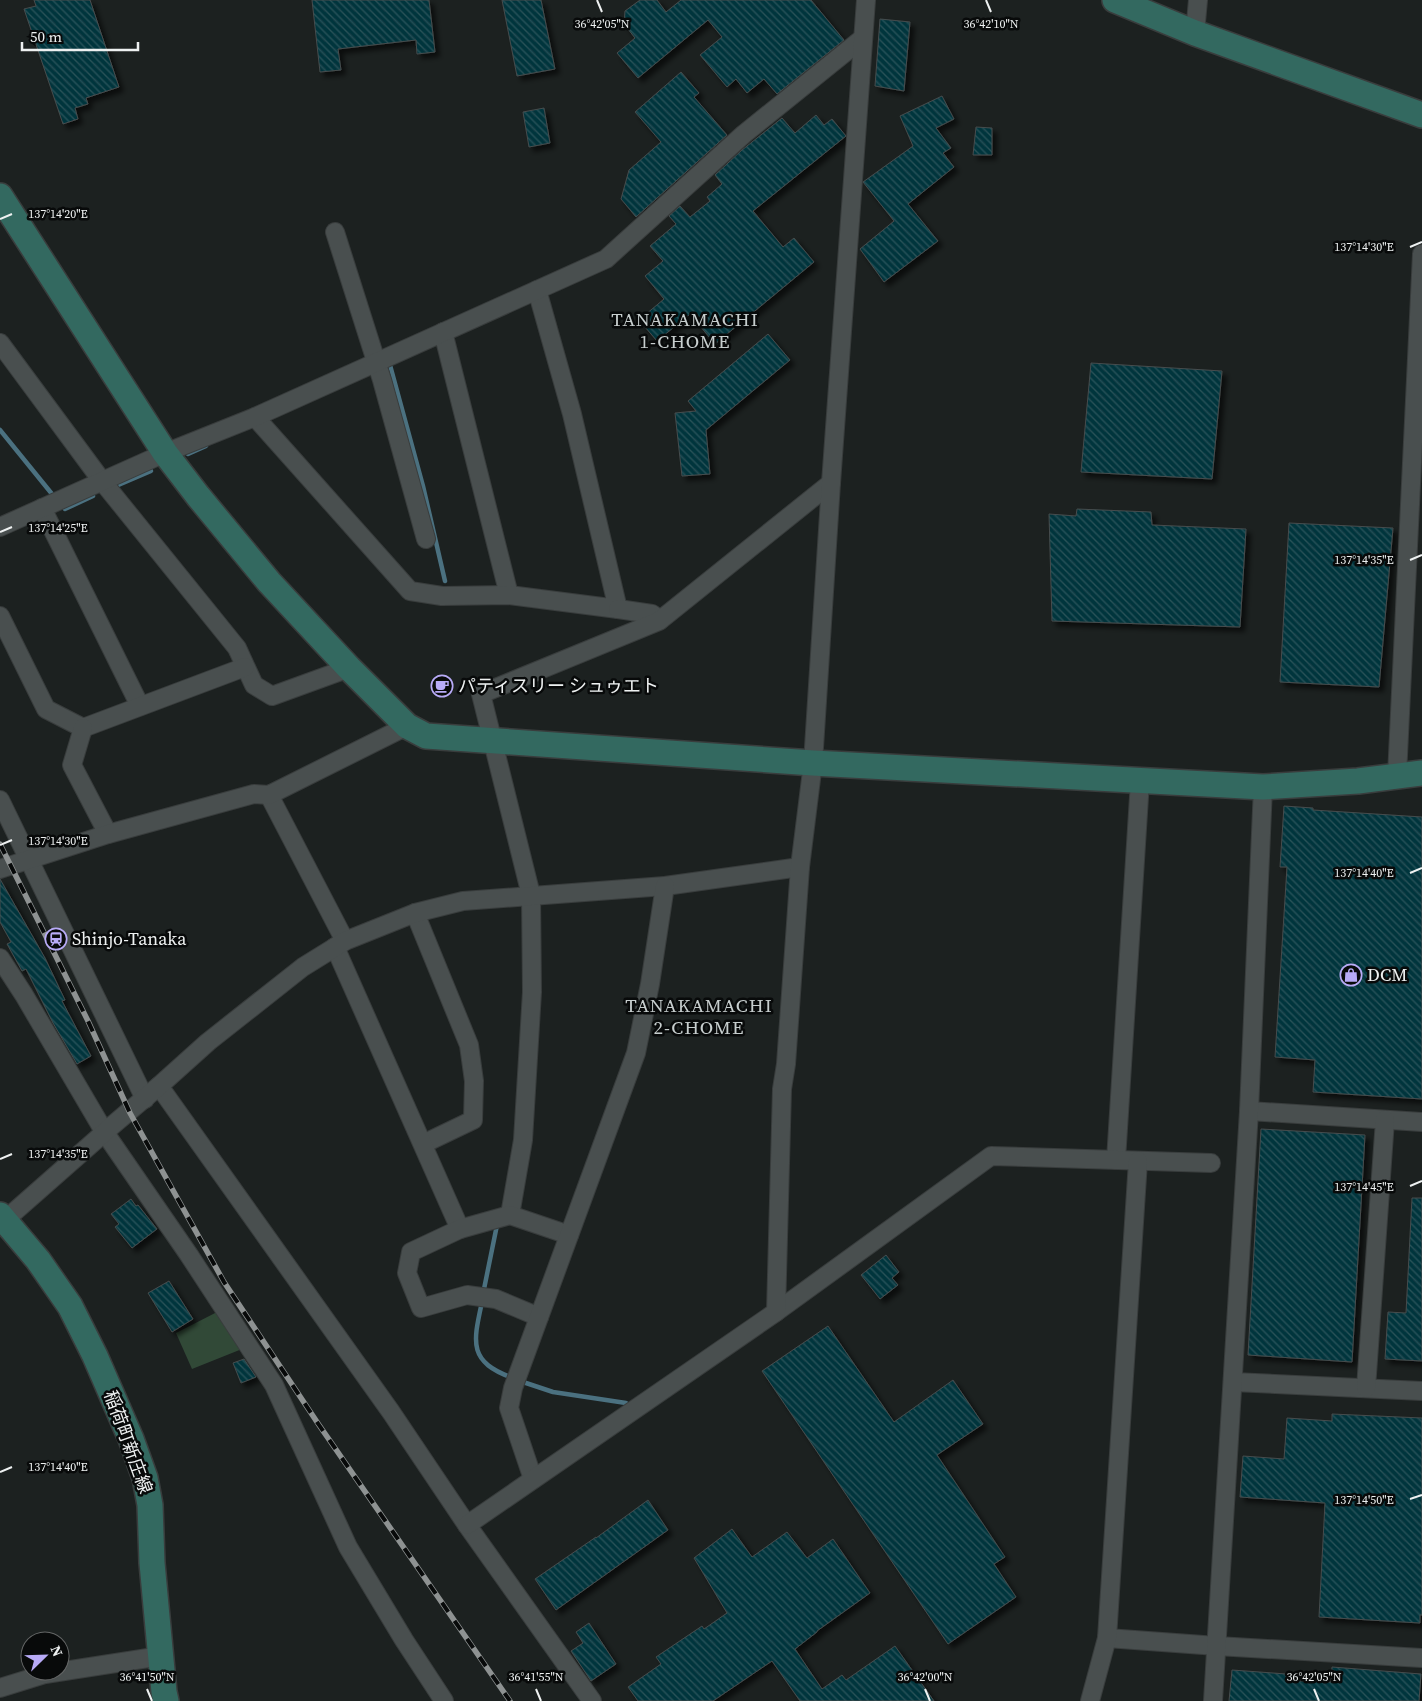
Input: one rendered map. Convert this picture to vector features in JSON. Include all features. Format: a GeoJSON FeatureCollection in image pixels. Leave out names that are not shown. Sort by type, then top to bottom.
{"type":"FeatureCollection","features":[{"type":"Feature","properties":{"kind":"street"},"geometry":{"type":"LineString","coordinates":[[776,1312],[782,1090],[786,1064],[800,867],[813,762],[866,0]]}},
{"type":"Feature","properties":{"kind":"street"},"geometry":{"type":"LineString","coordinates":[[1116,0],[1194,33],[1422,114]]}},
{"type":"Feature","properties":{"kind":"street"},"geometry":{"type":"LineString","coordinates":[[1194,33],[1198,0]]}},
{"type":"Feature","properties":{"kind":"street"},"geometry":{"type":"LineString","coordinates":[[0,527],[165,453],[255,417],[606,260],[744,134],[863,38]]}},
{"type":"Feature","properties":{"kind":"street"},"geometry":{"type":"LineString","coordinates":[[0,196],[165,453],[217,520],[269,582],[349,668],[407,726],[426,736],[813,762],[1263,787],[1358,781],[1422,773]]}},
{"type":"Feature","properties":{"kind":"street"},"geometry":{"type":"LineString","coordinates":[[335,232],[382,380],[426,539]]}},
{"type":"Feature","properties":{"kind":"street"},"geometry":{"type":"LineString","coordinates":[[1397,776],[1422,254]]}},
{"type":"Feature","properties":{"kind":"street"},"geometry":{"type":"LineString","coordinates":[[537,290],[572,414],[618,609]]}},
{"type":"Feature","properties":{"kind":"street"},"geometry":{"type":"LineString","coordinates":[[443,332],[509,595]]}},
{"type":"Feature","properties":{"kind":"street"},"geometry":{"type":"LineString","coordinates":[[0,343],[102,481],[237,648],[254,686],[272,696],[349,668]]}},
{"type":"Feature","properties":{"kind":"street"},"geometry":{"type":"LineString","coordinates":[[255,417],[410,591],[442,596],[509,595],[652,614],[660,620]]}},
{"type":"Feature","properties":{"kind":"street"},"geometry":{"type":"LineString","coordinates":[[510,1215],[523,1140],[532,992],[531,895],[481,694],[660,620],[831,483]]}},
{"type":"Feature","properties":{"kind":"street"},"geometry":{"type":"LineString","coordinates":[[42,508],[140,706]]}},
{"type":"Feature","properties":{"kind":"street"},"geometry":{"type":"LineString","coordinates":[[0,616],[4,636],[46,709],[83,728],[245,667]]}},
{"type":"Feature","properties":{"kind":"street"},"geometry":{"type":"LineString","coordinates":[[0,869],[108,834],[254,794],[269,795],[407,726]]}},
{"type":"Feature","properties":{"kind":"street"},"geometry":{"type":"LineString","coordinates":[[83,728],[72,766],[108,834]]}},
{"type":"Feature","properties":{"kind":"street"},"geometry":{"type":"LineString","coordinates":[[1116,1160],[1140,781]]}},
{"type":"Feature","properties":{"kind":"street"},"geometry":{"type":"LineString","coordinates":[[1213,1701],[1249,1111],[1263,787]]}},
{"type":"Feature","properties":{"kind":"street"},"geometry":{"type":"LineString","coordinates":[[269,795],[340,944],[460,1228]]}},
{"type":"Feature","properties":{"kind":"street"},"geometry":{"type":"LineString","coordinates":[[0,800],[145,1099]]}},
{"type":"Feature","properties":{"kind":"street"},"geometry":{"type":"LineString","coordinates":[[3,1217],[105,1133],[256,1002],[303,967],[340,944],[415,913],[464,901],[665,886],[800,867]]}},
{"type":"Feature","properties":{"kind":"street"},"geometry":{"type":"LineString","coordinates":[[533,1479],[510,1408],[513,1388],[636,1053],[650,984],[665,886]]}},
{"type":"Feature","properties":{"kind":"street"},"geometry":{"type":"LineString","coordinates":[[415,913],[469,1045],[474,1081],[473,1120],[423,1144]]}},
{"type":"Feature","properties":{"kind":"street"},"geometry":{"type":"LineString","coordinates":[[0,958],[24,995],[105,1133],[189,1255],[274,1385],[348,1547],[404,1640],[444,1701]]}},
{"type":"Feature","properties":{"kind":"street"},"geometry":{"type":"LineString","coordinates":[[160,1086],[391,1412],[467,1525],[592,1701]]}},
{"type":"Feature","properties":{"kind":"street"},"geometry":{"type":"LineString","coordinates":[[1249,1111],[1422,1122]]}},
{"type":"Feature","properties":{"kind":"street"},"geometry":{"type":"LineString","coordinates":[[1366,1388],[1385,1120]]}},
{"type":"Feature","properties":{"kind":"street"},"geometry":{"type":"LineString","coordinates":[[467,1525],[776,1312],[990,1156],[1211,1163]]}},
{"type":"Feature","properties":{"kind":"street"},"geometry":{"type":"LineString","coordinates":[[1090,1701],[1107,1638],[1138,1161]]}},
{"type":"Feature","properties":{"kind":"street"},"geometry":{"type":"LineString","coordinates":[[539,1317],[496,1299],[467,1296],[421,1308],[407,1272],[411,1252],[460,1228],[510,1215],[569,1234]]}},
{"type":"Feature","properties":{"kind":"street","name":"稲荷町新庄線"},"geometry":{"type":"LineString","coordinates":[[3,1217],[38,1260],[70,1306],[95,1356],[145,1478],[150,1505],[152,1563],[166,1701]]}},
{"type":"Feature","properties":{"kind":"street"},"geometry":{"type":"LineString","coordinates":[[1233,1382],[1422,1391]]}},
{"type":"Feature","properties":{"kind":"street"},"geometry":{"type":"LineString","coordinates":[[1107,1638],[1422,1658]]}},
{"type":"Feature","properties":{"kind":"street"},"geometry":{"type":"LineString","coordinates":[[0,1688],[45,1674],[161,1656]]}},
{"type":"Feature","properties":{"kind":"green space"},"geometry":{"type":"Polygon","coordinates":[[[219,1311],[242,1349],[192,1369],[176,1333],[219,1311]]]}},
{"type":"Feature","properties":{"kind":"building"},"geometry":{"type":"Polygon","coordinates":[[[34,0],[90,0],[119,87],[86,98],[88,104],[75,108],[78,119],[63,124],[24,9],[36,6],[34,0]]]}},
{"type":"Feature","properties":{"kind":"building"},"geometry":{"type":"Polygon","coordinates":[[[312,0],[429,0],[435,52],[417,54],[416,40],[338,49],[341,70],[320,72],[312,0]]]}},
{"type":"Feature","properties":{"kind":"building"},"geometry":{"type":"Polygon","coordinates":[[[502,0],[541,0],[555,69],[517,76],[502,0]]]}},
{"type":"Feature","properties":{"kind":"building"},"geometry":{"type":"Polygon","coordinates":[[[640,0],[657,0],[666,12],[681,0],[811,0],[844,40],[777,94],[764,79],[747,93],[736,79],[727,87],[700,55],[722,37],[708,20],[638,78],[617,53],[635,38],[624,24],[625,11],[640,0]]]}},
{"type":"Feature","properties":{"kind":"building"},"geometry":{"type":"Polygon","coordinates":[[[880,19],[910,22],[904,91],[875,86],[880,19]]]}},
{"type":"Feature","properties":{"kind":"building"},"geometry":{"type":"Polygon","coordinates":[[[681,72],[699,93],[694,97],[727,135],[636,217],[621,199],[629,170],[661,142],[635,112],[681,72]]]}},
{"type":"Feature","properties":{"kind":"building"},"geometry":{"type":"Polygon","coordinates":[[[942,96],[954,119],[936,128],[951,148],[943,153],[954,167],[908,204],[938,241],[884,282],[860,249],[894,221],[863,182],[913,146],[900,116],[942,96]]]}},
{"type":"Feature","properties":{"kind":"building"},"geometry":{"type":"Polygon","coordinates":[[[544,108],[550,143],[529,147],[523,112],[544,108]]]}},
{"type":"Feature","properties":{"kind":"building"},"geometry":{"type":"Polygon","coordinates":[[[816,115],[824,125],[832,119],[846,136],[753,211],[783,247],[794,238],[814,262],[715,344],[690,314],[657,341],[639,320],[664,299],[645,276],[663,261],[650,246],[676,224],[669,216],[680,206],[690,217],[710,201],[707,197],[722,184],[715,175],[742,150],[782,118],[795,133],[816,115]]]}},
{"type":"Feature","properties":{"kind":"building"},"geometry":{"type":"Polygon","coordinates":[[[976,127],[992,128],[992,155],[973,155],[976,127]]]}},
{"type":"Feature","properties":{"kind":"building"},"geometry":{"type":"Polygon","coordinates":[[[768,334],[790,360],[706,430],[710,474],[682,476],[675,413],[696,411],[688,401],[768,334]]]}},
{"type":"Feature","properties":{"kind":"building"},"geometry":{"type":"Polygon","coordinates":[[[1091,363],[1222,371],[1212,479],[1081,472],[1091,363]]]}},
{"type":"Feature","properties":{"kind":"building"},"geometry":{"type":"Polygon","coordinates":[[[1077,509],[1151,512],[1152,525],[1246,529],[1240,627],[1052,621],[1049,514],[1076,516],[1077,509]]]}},
{"type":"Feature","properties":{"kind":"building"},"geometry":{"type":"Polygon","coordinates":[[[1289,523],[1393,528],[1379,687],[1280,682],[1289,523]]]}},
{"type":"Feature","properties":{"kind":"building","name":"DCM"},"geometry":{"type":"Polygon","coordinates":[[[1284,806],[1313,808],[1313,810],[1422,817],[1422,1099],[1313,1092],[1315,1060],[1275,1057],[1287,867],[1280,867],[1284,806]]]}},
{"type":"Feature","properties":{"kind":"building"},"geometry":{"type":"Polygon","coordinates":[[[0,879],[45,958],[65,1000],[62,1001],[91,1056],[77,1064],[53,1023],[26,969],[22,971],[7,944],[11,942],[0,922],[0,879]]]}},
{"type":"Feature","properties":{"kind":"building"},"geometry":{"type":"Polygon","coordinates":[[[1261,1129],[1365,1135],[1352,1362],[1248,1355],[1261,1129]]]}},
{"type":"Feature","properties":{"kind":"building"},"geometry":{"type":"Polygon","coordinates":[[[1412,1198],[1422,1198],[1422,1361],[1385,1359],[1388,1312],[1406,1313],[1412,1198]]]}},
{"type":"Feature","properties":{"kind":"building"},"geometry":{"type":"Polygon","coordinates":[[[131,1199],[157,1229],[132,1248],[115,1227],[119,1224],[111,1214],[131,1199]]]}},
{"type":"Feature","properties":{"kind":"building"},"geometry":{"type":"Polygon","coordinates":[[[886,1255],[899,1272],[892,1278],[898,1285],[880,1299],[861,1275],[886,1255]]]}},
{"type":"Feature","properties":{"kind":"building"},"geometry":{"type":"Polygon","coordinates":[[[169,1281],[193,1319],[172,1332],[148,1293],[169,1281]]]}},
{"type":"Feature","properties":{"kind":"building"},"geometry":{"type":"Polygon","coordinates":[[[828,1326],[894,1422],[953,1380],[983,1424],[937,1455],[1005,1557],[994,1564],[1016,1597],[948,1644],[762,1371],[828,1326]]]}},
{"type":"Feature","properties":{"kind":"building"},"geometry":{"type":"Polygon","coordinates":[[[244,1359],[256,1377],[241,1383],[233,1363],[244,1359]]]}},
{"type":"Feature","properties":{"kind":"building"},"geometry":{"type":"Polygon","coordinates":[[[1332,1414],[1422,1418],[1422,1615],[1420,1615],[1420,1623],[1319,1617],[1325,1503],[1240,1497],[1243,1456],[1284,1459],[1287,1418],[1332,1421],[1332,1414]]]}},
{"type":"Feature","properties":{"kind":"building"},"geometry":{"type":"Polygon","coordinates":[[[648,1500],[668,1530],[556,1610],[535,1579],[648,1500]]]}},
{"type":"Feature","properties":{"kind":"building"},"geometry":{"type":"Polygon","coordinates":[[[732,1529],[752,1557],[787,1532],[807,1558],[833,1539],[870,1593],[795,1649],[822,1689],[842,1675],[846,1680],[895,1646],[934,1701],[800,1701],[772,1661],[713,1701],[638,1701],[628,1687],[661,1664],[656,1657],[702,1626],[704,1629],[727,1613],[694,1558],[732,1529]]]}},
{"type":"Feature","properties":{"kind":"building"},"geometry":{"type":"Polygon","coordinates":[[[589,1623],[616,1664],[591,1681],[571,1651],[583,1643],[576,1632],[589,1623]]]}},
{"type":"Feature","properties":{"kind":"building"},"geometry":{"type":"Polygon","coordinates":[[[1332,1667],[1421,1674],[1419,1701],[1229,1701],[1232,1670],[1300,1675],[1300,1681],[1331,1682],[1332,1667]]]}},
{"type":"Feature","properties":{"kind":"waterway"},"geometry":{"type":"LineString","coordinates":[[385,367],[390,365],[423,486],[445,581]]}},
{"type":"Feature","properties":{"kind":"waterway"},"geometry":{"type":"LineString","coordinates":[[0,430],[52,494]]}},
{"type":"Feature","properties":{"kind":"waterway"},"geometry":{"type":"LineString","coordinates":[[188,454],[206,446]]}},
{"type":"Feature","properties":{"kind":"waterway"},"geometry":{"type":"LineString","coordinates":[[116,486],[151,471]]}},
{"type":"Feature","properties":{"kind":"waterway"},"geometry":{"type":"LineString","coordinates":[[65,509],[93,496]]}},
{"type":"Feature","properties":{"kind":"waterway"},"geometry":{"type":"LineString","coordinates":[[483,1294],[497,1225]]}},
{"type":"Feature","properties":{"kind":"waterway"},"geometry":{"type":"LineString","coordinates":[[482,1302],[477,1329],[477,1349],[481,1358],[488,1365],[498,1372],[513,1378]]}},
{"type":"Feature","properties":{"kind":"waterway"},"geometry":{"type":"LineString","coordinates":[[520,1381],[553,1392],[626,1403]]}},
{"type":"Feature","properties":{"kind":"railway"},"geometry":{"type":"LineString","coordinates":[[0,844],[88,1021],[130,1113],[224,1282],[319,1425],[510,1701]]}},
{"type":"Feature","properties":{"kind":"place","name":"パティスリー シュゥエト"},"geometry":{"type":"Point","coordinates":[442,686]}},
{"type":"Feature","properties":{"kind":"place","name":"Shinjo-Tanaka"},"geometry":{"type":"Point","coordinates":[56,939]}},
{"type":"Feature","properties":{"kind":"place","name":"DCM"},"geometry":{"type":"Point","coordinates":[1351,975]}},
{"type":"Feature","properties":{"kind":"district","name":"TANAKAMACHI 1-CHOME"},"geometry":{"type":"Point","coordinates":[685,330]}},
{"type":"Feature","properties":{"kind":"district","name":"TANAKAMACHI 2-CHOME"},"geometry":{"type":"Point","coordinates":[699,1016]}}]}
